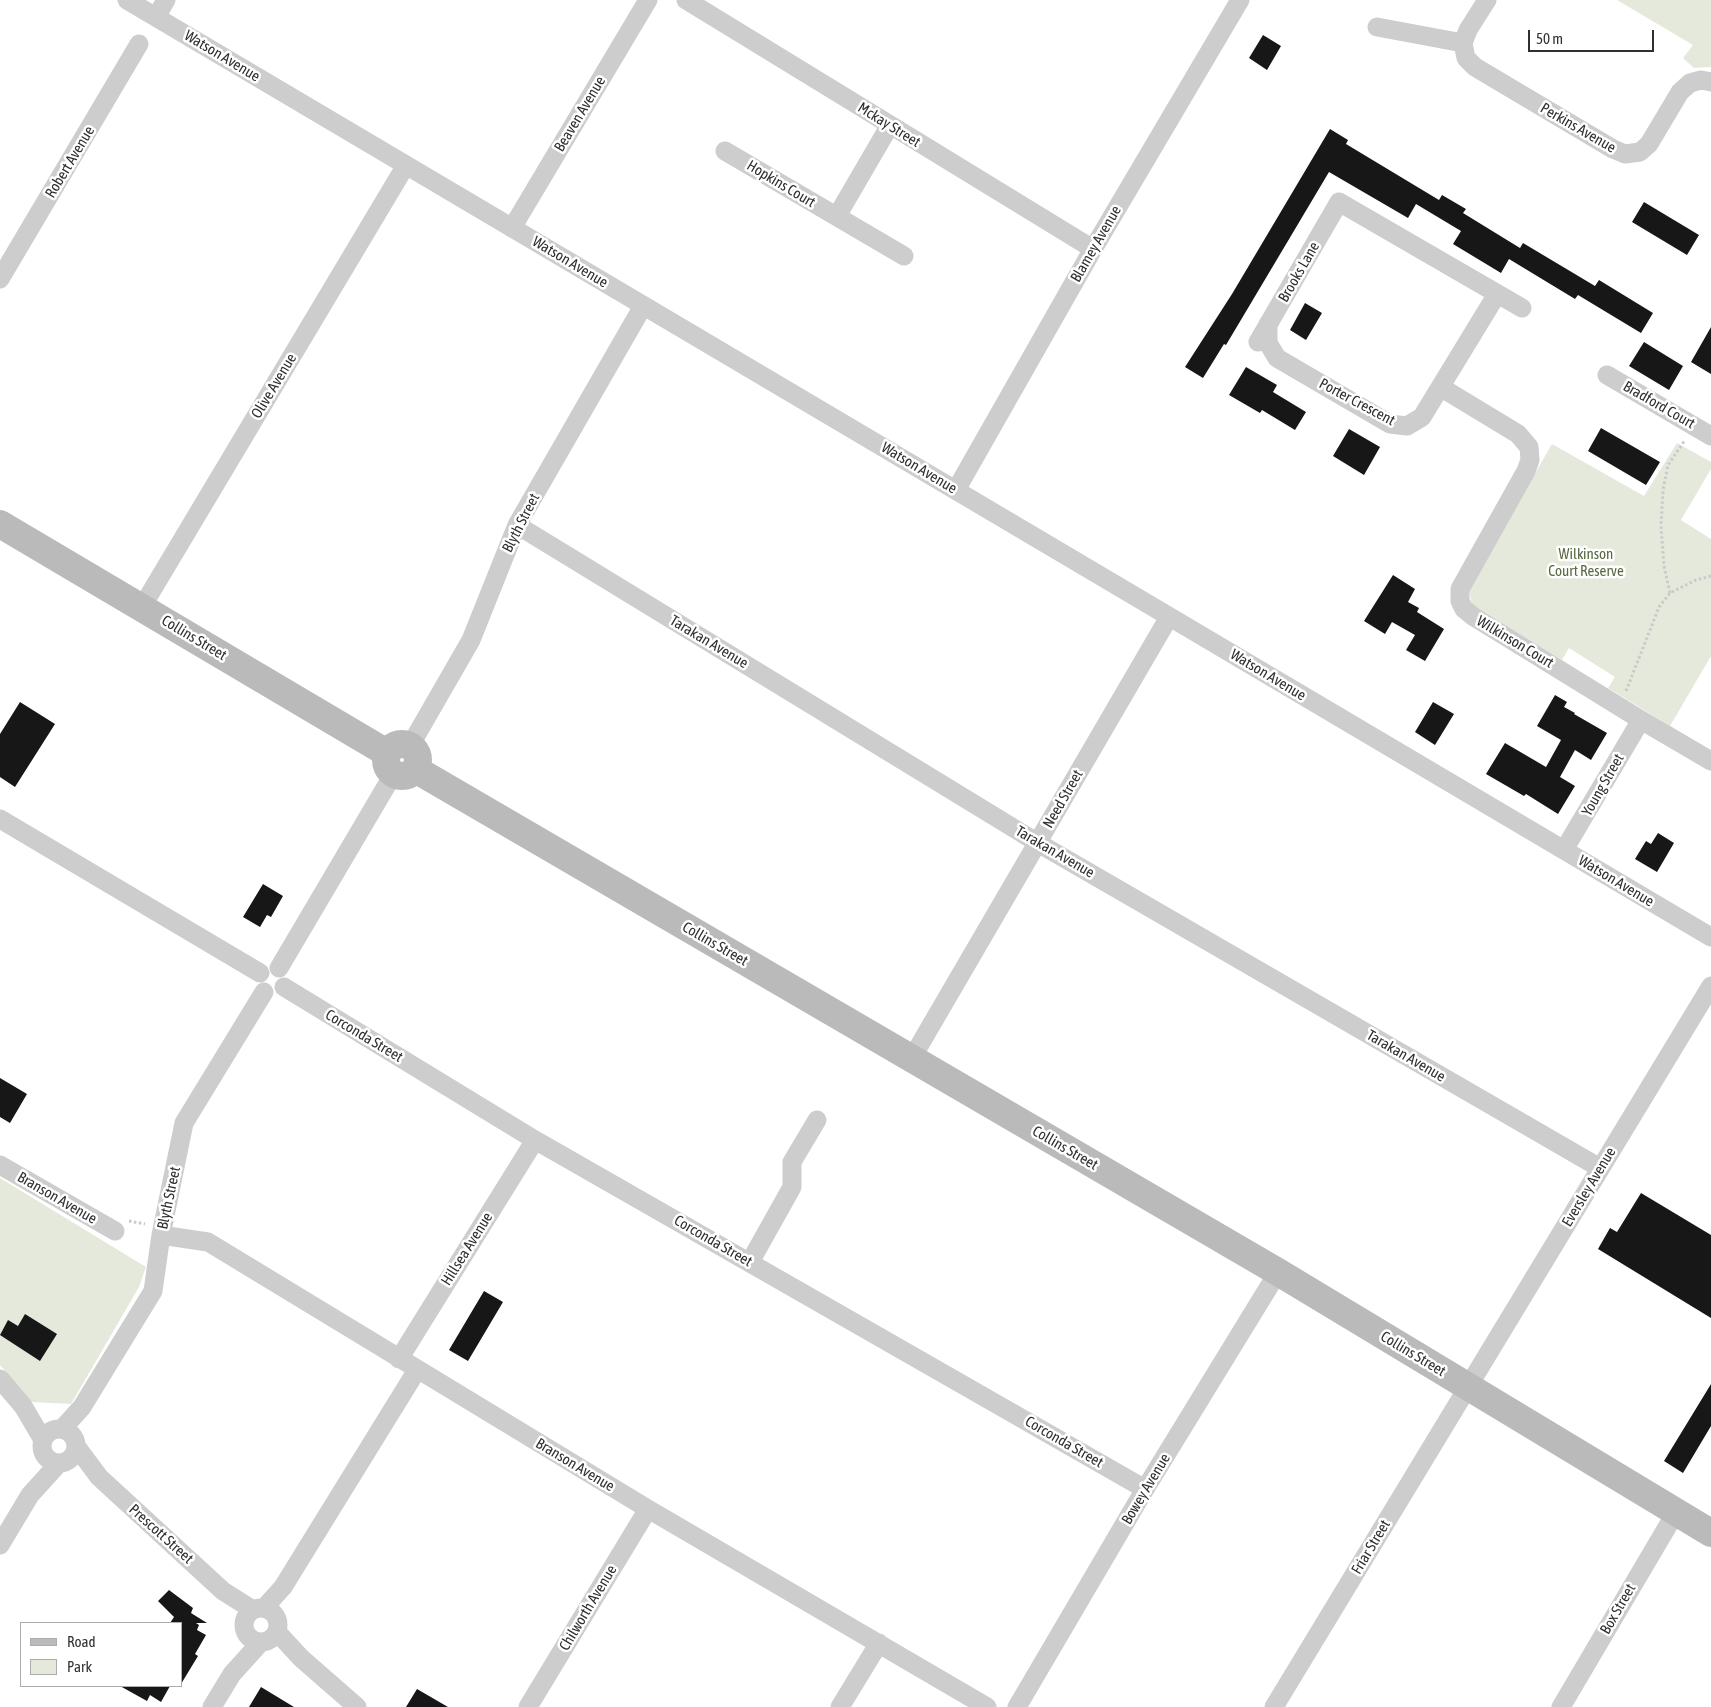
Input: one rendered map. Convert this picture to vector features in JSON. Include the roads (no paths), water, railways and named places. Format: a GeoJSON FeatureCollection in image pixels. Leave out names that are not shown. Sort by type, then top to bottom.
{"type":"FeatureCollection","features":[{"type":"Feature","properties":{"kind":"street","name":"Watson Avenue"},"geometry":{"type":"LineString","coordinates":[[127,0],[1711,937]]}},
{"type":"Feature","properties":{"kind":"street"},"geometry":{"type":"LineString","coordinates":[[156,17],[166,0]]}},
{"type":"Feature","properties":{"kind":"street","name":"Beaven Avenue"},"geometry":{"type":"LineString","coordinates":[[512,228],[648,0]]}},
{"type":"Feature","properties":{"kind":"street","name":"Mckay Street"},"geometry":{"type":"LineString","coordinates":[[686,0],[1092,249]]}},
{"type":"Feature","properties":{"kind":"street"},"geometry":{"type":"LineString","coordinates":[[1377,27],[1463,43],[1468,30],[1486,0]]}},
{"type":"Feature","properties":{"kind":"street","name":"Blamey Avenue"},"geometry":{"type":"LineString","coordinates":[[956,490],[1092,249],[1238,1]]}},
{"type":"Feature","properties":{"kind":"street","name":"Perkins Avenue"},"geometry":{"type":"LineString","coordinates":[[1463,43],[1466,58],[1475,67],[1613,149],[1625,154],[1640,152],[1649,144],[1680,92],[1690,83],[1701,80],[1711,82]]}},
{"type":"Feature","properties":{"kind":"street","name":"Robert Avenue"},"geometry":{"type":"LineString","coordinates":[[0,279],[139,44]]}},
{"type":"Feature","properties":{"kind":"street"},"geometry":{"type":"LineString","coordinates":[[837,216],[890,125]]}},
{"type":"Feature","properties":{"kind":"street","name":"Hopkins Court"},"geometry":{"type":"LineString","coordinates":[[725,151],[904,256]]}},
{"type":"Feature","properties":{"kind":"street","name":"Olive Avenue"},"geometry":{"type":"LineString","coordinates":[[142,608],[406,165]]}},
{"type":"Feature","properties":{"kind":"street","name":"Brooks Lane"},"geometry":{"type":"LineString","coordinates":[[1258,342],[1339,202],[1498,294]]}},
{"type":"Feature","properties":{"kind":"street"},"geometry":{"type":"LineString","coordinates":[[1498,294],[1522,308]]}},
{"type":"Feature","properties":{"kind":"street","name":"Porter Crescent"},"geometry":{"type":"LineString","coordinates":[[1268,324],[1268,343],[1277,358],[1390,424],[1407,426],[1422,418],[1498,294]]}},
{"type":"Feature","properties":{"kind":"street","name":"Blyth Street"},"geometry":{"type":"LineString","coordinates":[[279,968],[471,640],[517,525],[643,306]]}},
{"type":"Feature","properties":{"kind":"street","name":"Bradford Court"},"geometry":{"type":"LineString","coordinates":[[1607,375],[1711,435]]}},
{"type":"Feature","properties":{"kind":"street","name":"Wilkinson Court"},"geometry":{"type":"LineString","coordinates":[[1442,388],[1518,434],[1529,447],[1530,460],[1526,471],[1460,589],[1460,601],[1464,609],[1641,720],[1711,761]]}},
{"type":"Feature","properties":{"kind":"street","name":"Collins Street"},"geometry":{"type":"LineString","coordinates":[[0,524],[1278,1272],[1711,1533]]}},
{"type":"Feature","properties":{"kind":"street","name":"Tarakan Avenue"},"geometry":{"type":"LineString","coordinates":[[517,525],[1038,843],[1600,1168]]}},
{"type":"Feature","properties":{"kind":"street","name":"Need Street"},"geometry":{"type":"LineString","coordinates":[[912,1058],[1169,616]]}},
{"type":"Feature","properties":{"kind":"street","name":"Young Street"},"geometry":{"type":"LineString","coordinates":[[1564,850],[1641,720]]}},
{"type":"Feature","properties":{"kind":"street"},"geometry":{"type":"LineString","coordinates":[[0,819],[260,973]]}},
{"type":"Feature","properties":{"kind":"street"},"geometry":{"type":"LineString","coordinates":[[266,967],[279,968],[286,978],[284,987],[277,993],[269,994],[264,992],[258,983],[260,973],[266,967]]}},
{"type":"Feature","properties":{"kind":"street","name":"Eversley Avenue"},"geometry":{"type":"LineString","coordinates":[[1468,1386],[1711,986]]}},
{"type":"Feature","properties":{"kind":"street","name":"Corconda Street"},"geometry":{"type":"LineString","coordinates":[[284,987],[535,1140],[1145,1489]]}},
{"type":"Feature","properties":{"kind":"street","name":"Blyth Street"},"geometry":{"type":"LineString","coordinates":[[0,1545],[59,1444],[153,1291],[162,1232],[184,1123],[264,992]]}},
{"type":"Feature","properties":{"kind":"street"},"geometry":{"type":"LineString","coordinates":[[750,1262],[792,1187],[792,1162],[818,1120]]}},
{"type":"Feature","properties":{"kind":"street","name":"Hillsea Avenue"},"geometry":{"type":"LineString","coordinates":[[399,1359],[535,1140]]}},
{"type":"Feature","properties":{"kind":"street","name":"Branson Avenue"},"geometry":{"type":"LineString","coordinates":[[0,1164],[112,1229]]}},
{"type":"Feature","properties":{"kind":"street","name":"Branson Avenue"},"geometry":{"type":"LineString","coordinates":[[162,1232],[208,1242],[648,1509],[987,1707]]}},
{"type":"Feature","properties":{"kind":"street","name":"Bowey Avenue"},"geometry":{"type":"LineString","coordinates":[[1017,1707],[1145,1489],[1278,1272]]}},
{"type":"Feature","properties":{"kind":"street"},"geometry":{"type":"LineString","coordinates":[[212,1707],[283,1587],[417,1370]]}},
{"type":"Feature","properties":{"kind":"street","name":"Prescott Street"},"geometry":{"type":"LineString","coordinates":[[0,1379],[22,1406],[59,1444],[99,1477],[261,1625],[357,1707]]}},
{"type":"Feature","properties":{"kind":"street","name":"Friar Street"},"geometry":{"type":"LineString","coordinates":[[1274,1707],[1468,1386]]}},
{"type":"Feature","properties":{"kind":"street","name":"Chilworth Avenue"},"geometry":{"type":"LineString","coordinates":[[528,1707],[648,1509]]}},
{"type":"Feature","properties":{"kind":"street","name":"Box Street"},"geometry":{"type":"LineString","coordinates":[[1561,1707],[1676,1512]]}},
{"type":"Feature","properties":{"kind":"street"},"geometry":{"type":"LineString","coordinates":[[840,1707],[879,1643]]}},
{"type":"Feature","properties":{"kind":"park label","name":"Wilkinson Court Reserve"},"geometry":{"type":"Point","coordinates":[1586,562]}}]}
